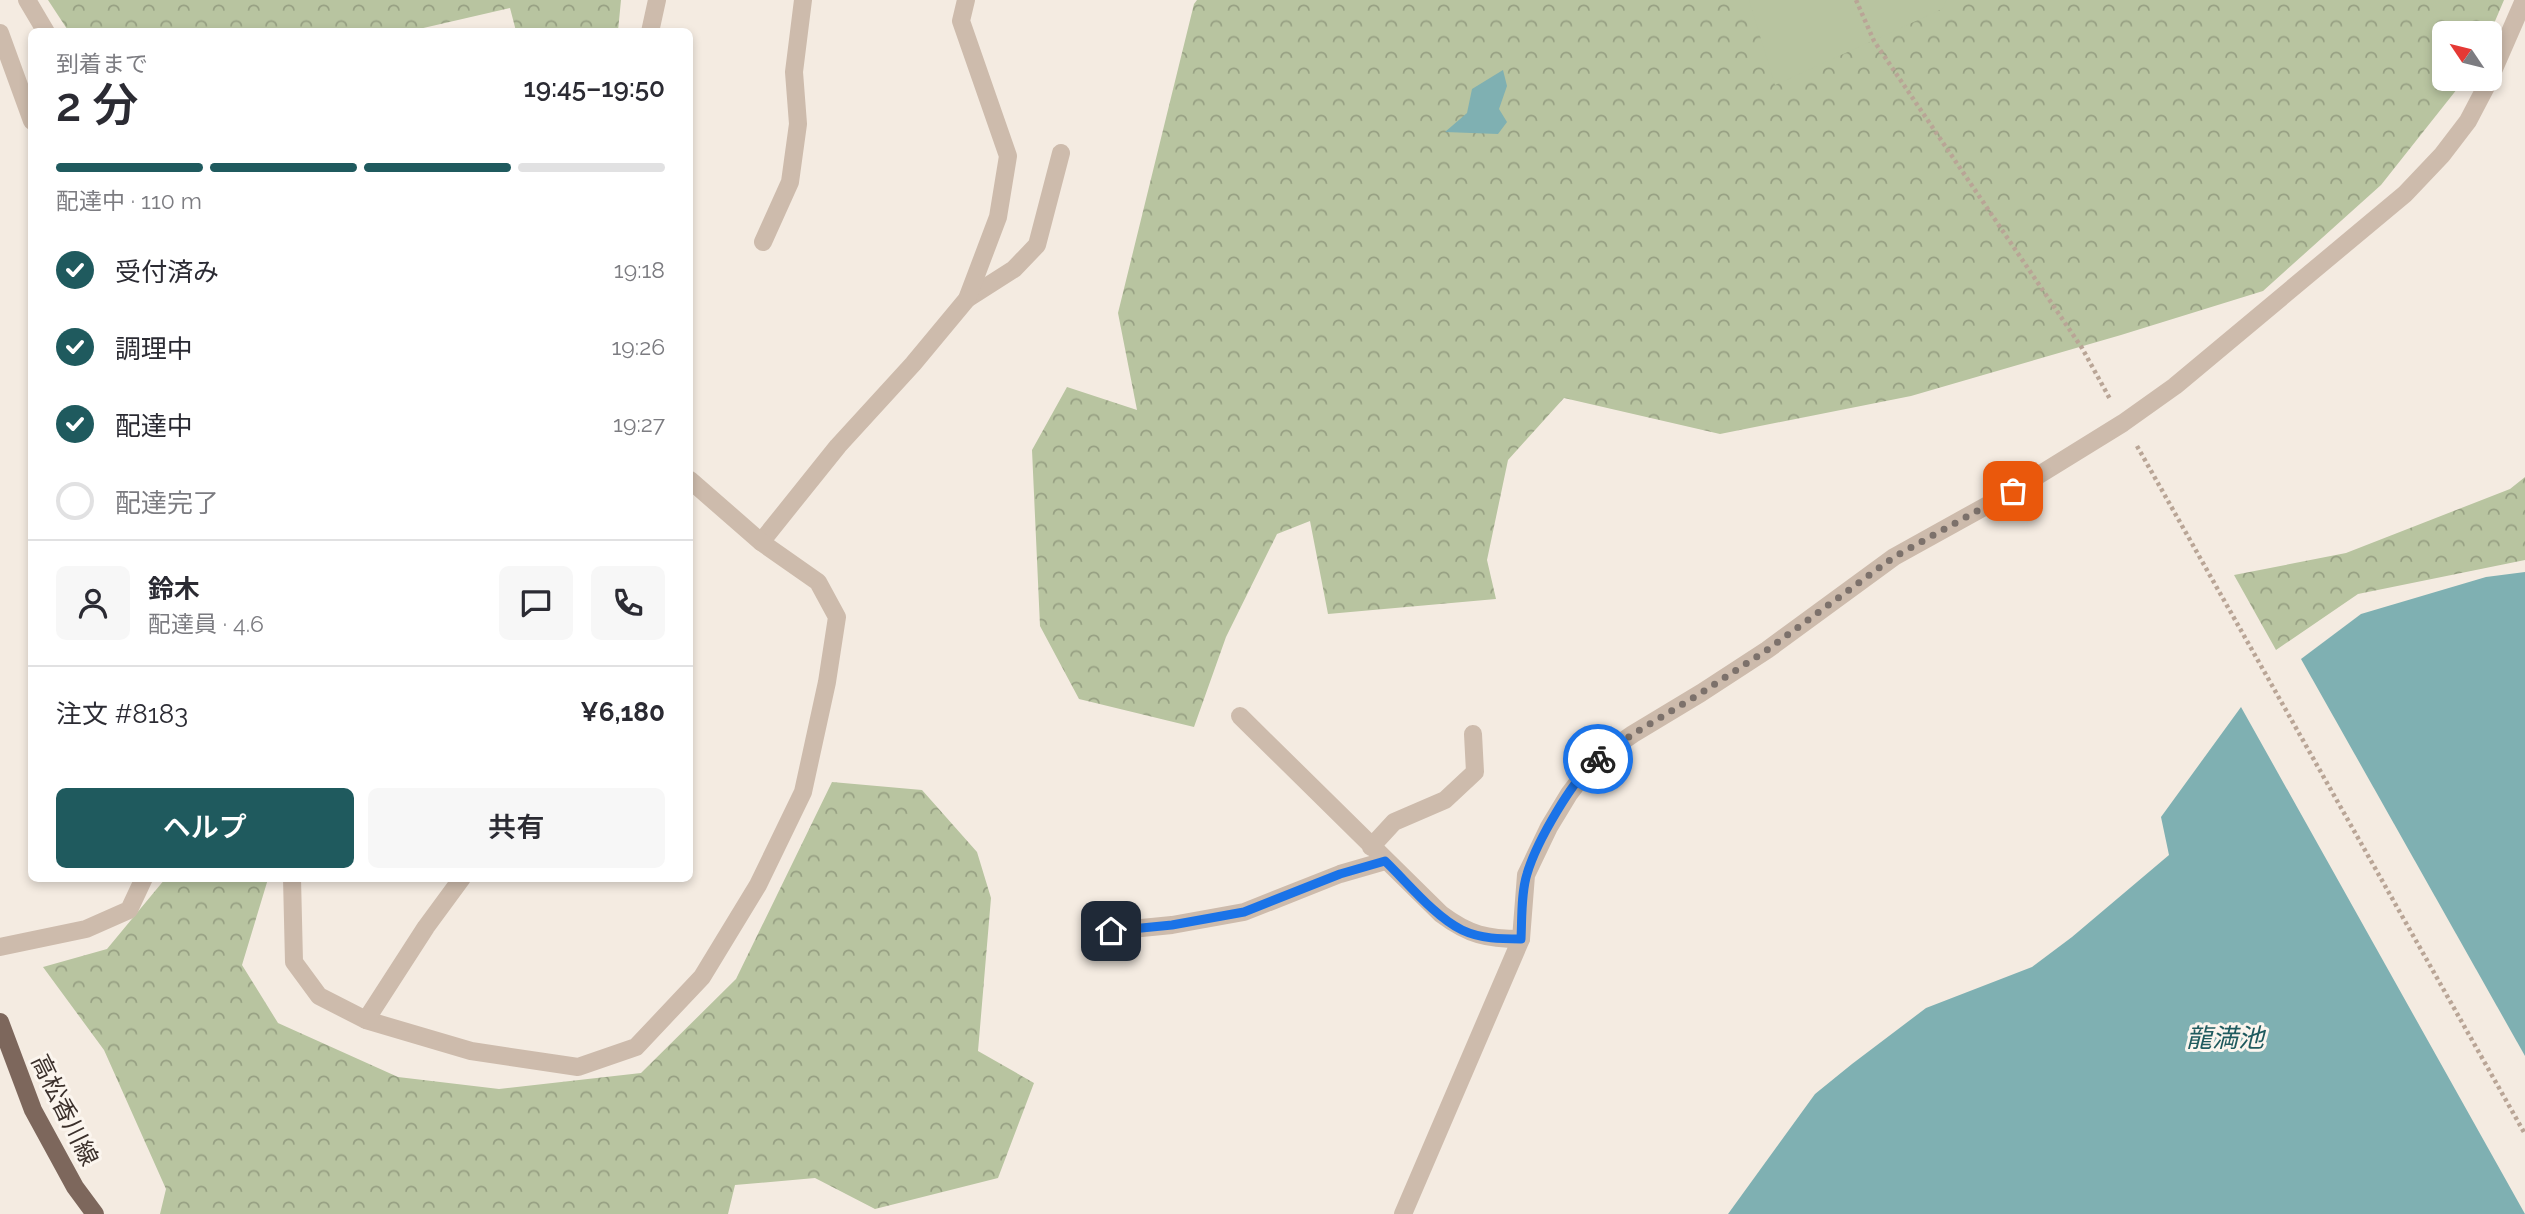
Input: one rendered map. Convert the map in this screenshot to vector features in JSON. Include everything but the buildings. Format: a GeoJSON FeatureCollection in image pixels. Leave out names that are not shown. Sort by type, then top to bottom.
{"type":"FeatureCollection","features":[{"type":"Feature","properties":{"kind":"main road","name":"高松香川線"},"geometry":{"type":"LineString","coordinates":[[0,1022],[33,1110],[75,1187],[95,1214]]}},
{"type":"Feature","properties":{"kind":"street"},"geometry":{"type":"LineString","coordinates":[[27,0],[45,28]]}},
{"type":"Feature","properties":{"kind":"street"},"geometry":{"type":"LineString","coordinates":[[651,28],[657,0]]}},
{"type":"Feature","properties":{"kind":"street"},"geometry":{"type":"LineString","coordinates":[[763,242],[790,183],[798,124],[794,72],[803,0]]}},
{"type":"Feature","properties":{"kind":"street"},"geometry":{"type":"LineString","coordinates":[[966,0],[961,20],[1008,156],[998,217],[967,299]]}},
{"type":"Feature","properties":{"kind":"street"},"geometry":{"type":"LineString","coordinates":[[2502,50],[2524,0]]}},
{"type":"Feature","properties":{"kind":"street"},"geometry":{"type":"LineString","coordinates":[[0,33],[28,110]]}},
{"type":"Feature","properties":{"kind":"street"},"geometry":{"type":"LineString","coordinates":[[1403,1214],[1521,939],[1526,875],[1549,827],[1594,761],[1767,650],[1894,557],[2013,491],[2123,423],[2175,386],[2405,194],[2442,155],[2468,121],[2483,91]]}},
{"type":"Feature","properties":{"kind":"street"},"geometry":{"type":"LineString","coordinates":[[761,542],[838,446],[913,364],[967,299],[1014,269],[1037,244],[1061,153]]}},
{"type":"Feature","properties":{"kind":"street"},"geometry":{"type":"LineString","coordinates":[[292,882],[294,962],[319,996],[366,1020],[471,1051],[578,1068],[636,1047],[702,977],[758,885],[803,792],[827,682],[835,630],[836,617],[818,582],[761,542],[693,483]]}},
{"type":"Feature","properties":{"kind":"street"},"geometry":{"type":"LineString","coordinates":[[1240,716],[1441,914],[1462,930],[1493,939],[1521,939]]}},
{"type":"Feature","properties":{"kind":"street"},"geometry":{"type":"LineString","coordinates":[[1371,847],[1394,822],[1445,800],[1475,772],[1473,734]]}},
{"type":"Feature","properties":{"kind":"street"},"geometry":{"type":"LineString","coordinates":[[1111,931],[1172,925],[1244,912],[1340,874],[1385,861]]}},
{"type":"Feature","properties":{"kind":"street"},"geometry":{"type":"LineString","coordinates":[[0,947],[86,929],[129,910],[142,882]]}},
{"type":"Feature","properties":{"kind":"street"},"geometry":{"type":"LineString","coordinates":[[366,1020],[426,927],[459,882]]}},
{"type":"Feature","properties":{"kind":"path"},"geometry":{"type":"LineString","coordinates":[[1856,0],[1874,41],[2082,348],[2525,1134]]}},
{"type":"Feature","properties":{"kind":"green space"},"geometry":{"type":"Polygon","coordinates":[[[48,0],[621,0],[618,28],[515,28],[510,8],[423,28],[66,28],[48,0]]]}},
{"type":"Feature","properties":{"kind":"green space"},"geometry":{"type":"Polygon","coordinates":[[[1197,0],[2504,0],[2495,21],[2432,21],[2432,91],[2455,91],[2381,185],[2263,291],[1911,396],[1720,434],[1564,398],[1508,460],[1487,560],[1496,599],[1328,614],[1310,521],[1277,534],[1226,637],[1194,727],[1079,699],[1040,626],[1032,450],[1067,387],[1137,410],[1118,313],[1197,0]]]}},
{"type":"Feature","properties":{"kind":"green space"},"geometry":{"type":"Polygon","coordinates":[[[1749,0],[1947,0],[1942,9],[1775,85],[1749,0]]]}},
{"type":"Feature","properties":{"kind":"green space"},"geometry":{"type":"Polygon","coordinates":[[[2525,477],[2525,560],[2358,594],[2276,650],[2234,575],[2346,553],[2510,489],[2525,477]]]}},
{"type":"Feature","properties":{"kind":"green space"},"geometry":{"type":"Polygon","coordinates":[[[832,782],[922,790],[977,852],[991,898],[978,1051],[1034,1083],[998,1178],[875,1209],[815,1178],[735,1185],[728,1214],[160,1214],[166,1189],[104,1050],[43,967],[107,949],[163,882],[267,882],[242,965],[278,1023],[398,1077],[499,1089],[641,1073],[736,979],[832,782]]]}},
{"type":"Feature","properties":{"kind":"water"},"geometry":{"type":"Polygon","coordinates":[[[1503,70],[1507,86],[1499,109],[1507,122],[1498,134],[1445,132],[1467,113],[1472,89],[1503,70]]]}},
{"type":"Feature","properties":{"kind":"water"},"geometry":{"type":"Polygon","coordinates":[[[2525,572],[2525,1056],[2301,659],[2361,614],[2486,577],[2525,572]]]}},
{"type":"Feature","properties":{"kind":"water","name":"龍満池"},"geometry":{"type":"Polygon","coordinates":[[[2241,707],[2525,1214],[1728,1214],[1815,1094],[1926,1008],[2032,967],[2169,855],[2161,817],[2241,707]]]}},
{"type":"Feature","properties":{"kind":"way so far"},"geometry":{"type":"LineString","coordinates":[[1598,759],[1767,650],[1894,557],[2013,491]]}},
{"type":"Feature","properties":{"kind":"route"},"geometry":{"type":"LineString","coordinates":[[1111,931],[1172,925],[1244,912],[1340,874],[1385,861],[1462,930],[1493,939],[1521,939],[1526,875],[1549,827],[1569,794],[1598,759]]}}]}
